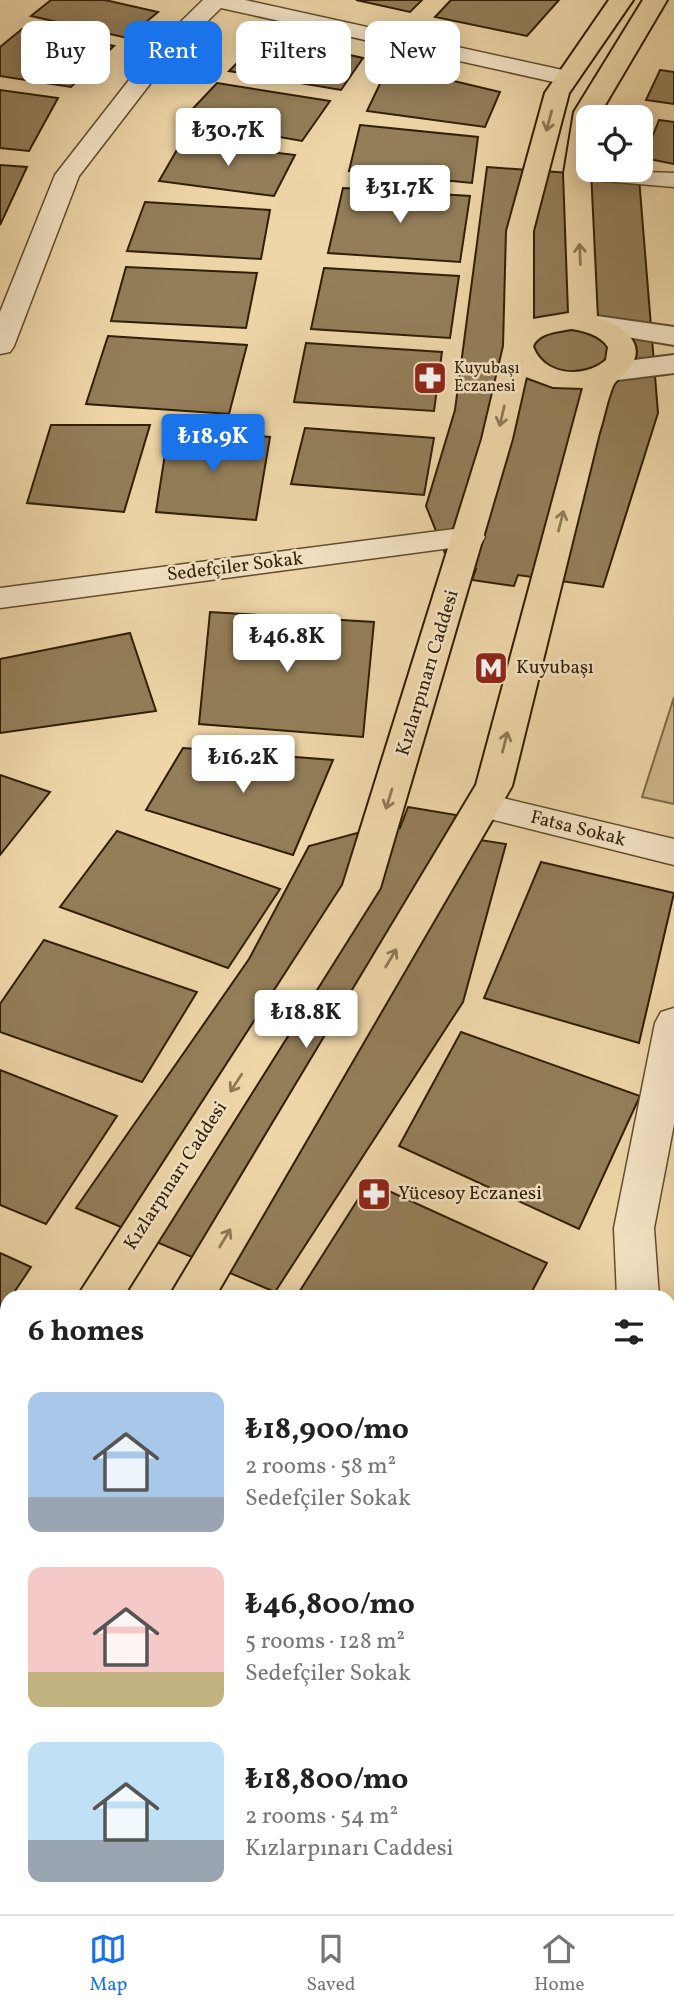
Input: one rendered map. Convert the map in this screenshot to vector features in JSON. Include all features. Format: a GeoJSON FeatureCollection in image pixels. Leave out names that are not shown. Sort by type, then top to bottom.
{"type":"FeatureCollection","features":[{"type":"Feature","properties":{"kind":"main road","name":"Kızlarpınarı Caddesi"},"geometry":{"type":"LineString","coordinates":[[103,1290],[361,888],[470,537],[497,439],[518,346],[520,231],[557,93],[621,0]]}},
{"type":"Feature","properties":{"kind":"main road"},"geometry":{"type":"LineString","coordinates":[[590,105],[655,0]]}},
{"type":"Feature","properties":{"kind":"main road"},"geometry":{"type":"LineString","coordinates":[[576,182],[583,322]]}},
{"type":"Feature","properties":{"kind":"main road"},"geometry":{"type":"LineString","coordinates":[[195,1290],[494,786],[584,433],[601,378],[610,372],[622,358],[618,340],[608,332],[583,322],[555,322],[539,326],[526,332],[518,346],[524,362],[547,376],[578,381],[610,372]]}},
{"type":"Feature","properties":{"kind":"street"},"geometry":{"type":"LineString","coordinates":[[0,346],[67,175],[162,53],[216,0],[566,78]]}},
{"type":"Feature","properties":{"kind":"street"},"geometry":{"type":"LineString","coordinates":[[653,178],[674,180]]}},
{"type":"Feature","properties":{"kind":"street"},"geometry":{"type":"LineString","coordinates":[[583,322],[674,336]]}},
{"type":"Feature","properties":{"kind":"street"},"geometry":{"type":"LineString","coordinates":[[610,372],[674,364]]}},
{"type":"Feature","properties":{"kind":"street","name":"Sedefçiler Sokak"},"geometry":{"type":"LineString","coordinates":[[0,598],[470,537]]}},
{"type":"Feature","properties":{"kind":"street","name":"Fatsa Sokak"},"geometry":{"type":"LineString","coordinates":[[482,805],[674,852]]}},
{"type":"Feature","properties":{"kind":"street"},"geometry":{"type":"LineString","coordinates":[[638,1290],[634,1228],[674,1023]]}},
{"type":"Feature","properties":{"kind":"shaded area"},"geometry":{"type":"Polygon","coordinates":[[[674,697],[674,804],[642,797],[674,697]]]}},
{"type":"Feature","properties":{"kind":"building"},"geometry":{"type":"Polygon","coordinates":[[[51,0],[105,0],[158,12],[147,21],[124,21],[124,37],[110,34],[110,21],[53,21],[31,16],[51,0]]]}},
{"type":"Feature","properties":{"kind":"building"},"geometry":{"type":"Polygon","coordinates":[[[356,0],[422,0],[410,12],[356,0]]]}},
{"type":"Feature","properties":{"kind":"building"},"geometry":{"type":"Polygon","coordinates":[[[451,0],[559,0],[527,36],[435,17],[451,0]]]}},
{"type":"Feature","properties":{"kind":"building"},"geometry":{"type":"Polygon","coordinates":[[[21,30],[21,79],[0,76],[0,47],[21,30]]]}},
{"type":"Feature","properties":{"kind":"building"},"geometry":{"type":"Polygon","coordinates":[[[351,55],[363,58],[351,75],[351,55]]]}},
{"type":"Feature","properties":{"kind":"building"},"geometry":{"type":"Polygon","coordinates":[[[660,70],[674,72],[674,104],[646,100],[660,70]]]}},
{"type":"Feature","properties":{"kind":"building"},"geometry":{"type":"Polygon","coordinates":[[[460,82],[500,92],[485,127],[367,111],[380,84],[460,82]]]}},
{"type":"Feature","properties":{"kind":"building"},"geometry":{"type":"Polygon","coordinates":[[[52,84],[74,84],[71,87],[52,84]]]}},
{"type":"Feature","properties":{"kind":"building"},"geometry":{"type":"Polygon","coordinates":[[[216,84],[330,101],[302,141],[182,120],[216,84]]]}},
{"type":"Feature","properties":{"kind":"building"},"geometry":{"type":"Polygon","coordinates":[[[306,84],[345,84],[341,90],[306,84]]]}},
{"type":"Feature","properties":{"kind":"building"},"geometry":{"type":"Polygon","coordinates":[[[0,90],[58,98],[29,151],[0,148],[0,90]]]}},
{"type":"Feature","properties":{"kind":"building"},"geometry":{"type":"Polygon","coordinates":[[[659,120],[674,122],[674,164],[653,160],[653,135],[659,120]]]}},
{"type":"Feature","properties":{"kind":"building"},"geometry":{"type":"Polygon","coordinates":[[[360,125],[478,137],[472,183],[349,171],[360,125]]]}},
{"type":"Feature","properties":{"kind":"building"},"geometry":{"type":"Polygon","coordinates":[[[182,141],[295,155],[274,196],[159,181],[182,141]]]}},
{"type":"Feature","properties":{"kind":"building"},"geometry":{"type":"Polygon","coordinates":[[[0,165],[27,167],[0,225],[0,165]]]}},
{"type":"Feature","properties":{"kind":"building"},"geometry":{"type":"Polygon","coordinates":[[[487,167],[576,173],[576,182],[639,182],[658,413],[603,587],[518,575],[514,586],[472,580],[476,569],[450,566],[426,506],[455,410],[487,167]]]}},
{"type":"Feature","properties":{"kind":"building"},"geometry":{"type":"Polygon","coordinates":[[[343,188],[470,196],[460,262],[328,253],[343,188]]]}},
{"type":"Feature","properties":{"kind":"building"},"geometry":{"type":"Polygon","coordinates":[[[145,202],[270,210],[261,259],[127,251],[145,202]]]}},
{"type":"Feature","properties":{"kind":"building"},"geometry":{"type":"Polygon","coordinates":[[[126,267],[257,273],[246,328],[111,321],[126,267]]]}},
{"type":"Feature","properties":{"kind":"building"},"geometry":{"type":"Polygon","coordinates":[[[324,268],[459,276],[450,338],[311,329],[324,268]]]}},
{"type":"Feature","properties":{"kind":"building"},"geometry":{"type":"Polygon","coordinates":[[[108,336],[247,345],[229,414],[86,404],[108,336]]]}},
{"type":"Feature","properties":{"kind":"building"},"geometry":{"type":"Polygon","coordinates":[[[306,343],[442,352],[434,411],[294,402],[306,343]]]}},
{"type":"Feature","properties":{"kind":"building"},"geometry":{"type":"Polygon","coordinates":[[[51,425],[150,425],[124,512],[27,503],[51,425]]]}},
{"type":"Feature","properties":{"kind":"building"},"geometry":{"type":"Polygon","coordinates":[[[169,428],[270,437],[256,520],[156,512],[169,428]]]}},
{"type":"Feature","properties":{"kind":"building"},"geometry":{"type":"Polygon","coordinates":[[[305,428],[434,438],[424,495],[291,484],[305,428]]]}},
{"type":"Feature","properties":{"kind":"building"},"geometry":{"type":"Polygon","coordinates":[[[210,612],[374,622],[363,737],[199,724],[210,612]]]}},
{"type":"Feature","properties":{"kind":"building"},"geometry":{"type":"Polygon","coordinates":[[[130,633],[156,711],[0,733],[0,659],[130,633]]]}},
{"type":"Feature","properties":{"kind":"building"},"geometry":{"type":"Polygon","coordinates":[[[183,748],[333,760],[293,855],[146,810],[183,748]]]}},
{"type":"Feature","properties":{"kind":"building"},"geometry":{"type":"Polygon","coordinates":[[[0,775],[50,792],[0,855],[0,775]]]}},
{"type":"Feature","properties":{"kind":"building"},"geometry":{"type":"Polygon","coordinates":[[[408,807],[456,815],[448,835],[506,844],[463,1002],[276,1290],[270,1290],[76,1208],[249,959],[309,846],[383,826],[400,828],[408,807]]]}},
{"type":"Feature","properties":{"kind":"building"},"geometry":{"type":"Polygon","coordinates":[[[117,831],[280,889],[228,968],[60,907],[117,831]]]}},
{"type":"Feature","properties":{"kind":"building"},"geometry":{"type":"Polygon","coordinates":[[[541,862],[674,893],[639,1043],[484,998],[541,862]]]}},
{"type":"Feature","properties":{"kind":"building"},"geometry":{"type":"Polygon","coordinates":[[[44,940],[197,992],[142,1082],[0,1032],[0,1004],[44,940]]]}},
{"type":"Feature","properties":{"kind":"building"},"geometry":{"type":"Polygon","coordinates":[[[461,1032],[640,1096],[579,1229],[399,1146],[461,1032]]]}},
{"type":"Feature","properties":{"kind":"building"},"geometry":{"type":"Polygon","coordinates":[[[0,1070],[117,1116],[46,1224],[0,1205],[0,1070]]]}},
{"type":"Feature","properties":{"kind":"building"},"geometry":{"type":"Polygon","coordinates":[[[369,1182],[547,1263],[533,1290],[300,1290],[369,1182]]]}},
{"type":"Feature","properties":{"kind":"building"},"geometry":{"type":"Polygon","coordinates":[[[0,1253],[31,1267],[16,1290],[0,1290],[0,1253]]]}},
{"type":"Feature","properties":{"kind":"place","name":"Kuyubaşı Eczanesi"},"geometry":{"type":"Point","coordinates":[430,378]}},
{"type":"Feature","properties":{"kind":"place","name":"Kuyubaşı"},"geometry":{"type":"Point","coordinates":[491,668]}},
{"type":"Feature","properties":{"kind":"place","name":"Yücesoy Eczanesi"},"geometry":{"type":"Point","coordinates":[374,1194]}}]}
